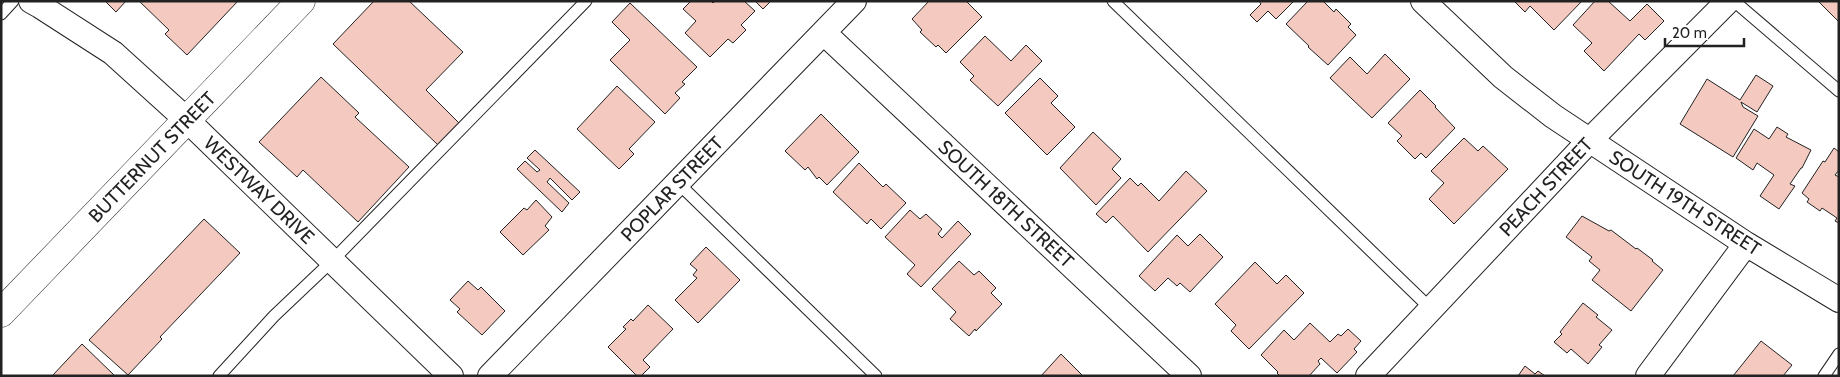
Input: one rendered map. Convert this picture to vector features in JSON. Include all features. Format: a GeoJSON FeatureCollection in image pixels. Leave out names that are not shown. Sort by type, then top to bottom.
{"type":"FeatureCollection","features":[{"type":"Feature","properties":{"kind":"street","name":"WESTWAY DRIVE"},"geometry":{"type":"LineString","coordinates":[[31,1],[113,53],[188,120],[451,376]]}},
{"type":"Feature","properties":{"kind":"street","name":"BUTTERNUT STREET"},"geometry":{"type":"LineString","coordinates":[[1,313],[301,1]]}},
{"type":"Feature","properties":{"kind":"street","name":"POPLAR STREET"},"geometry":{"type":"LineString","coordinates":[[490,376],[854,1]]}},
{"type":"Feature","properties":{"kind":"street","name":"SOUTH 19TH STREET"},"geometry":{"type":"LineString","coordinates":[[1423,1],[1503,77],[1553,116],[1746,244],[1839,300]]}},
{"type":"Feature","properties":{"kind":"street","name":"PEACH STREET"},"geometry":{"type":"LineString","coordinates":[[1368,376],[1590,140],[1728,1]]}},
{"type":"Feature","properties":{"kind":"street","name":"SOUTH 18TH STREET"},"geometry":{"type":"LineString","coordinates":[[824,33],[1189,376]]}},
{"type":"Feature","properties":{"kind":"street"},"geometry":{"type":"LineString","coordinates":[[1648,376],[1746,244]]}},
{"type":"Feature","properties":{"kind":"lane"},"geometry":{"type":"LineString","coordinates":[[1,14],[13,1]]}},
{"type":"Feature","properties":{"kind":"lane"},"geometry":{"type":"LineString","coordinates":[[219,376],[274,316],[332,261],[586,1]]}},
{"type":"Feature","properties":{"kind":"lane"},"geometry":{"type":"LineString","coordinates":[[1113,1],[1431,308]]}},
{"type":"Feature","properties":{"kind":"lane"},"geometry":{"type":"LineString","coordinates":[[1734,1],[1839,91]]}},
{"type":"Feature","properties":{"kind":"lane"},"geometry":{"type":"LineString","coordinates":[[678,183],[876,376]]}},
{"type":"Feature","properties":{"kind":"lane"},"geometry":{"type":"LineString","coordinates":[[1824,376],[1839,354]]}},
{"type":"Feature","properties":{"kind":"building"},"geometry":{"type":"Polygon","coordinates":[[[105,1],[126,1],[116,12],[105,1]]]}},
{"type":"Feature","properties":{"kind":"building"},"geometry":{"type":"Polygon","coordinates":[[[139,1],[238,1],[187,55],[165,34],[169,30],[139,1]]]}},
{"type":"Feature","properties":{"kind":"building"},"geometry":{"type":"Polygon","coordinates":[[[374,1],[409,1],[463,52],[426,90],[459,123],[438,145],[333,44],[374,1]]]}},
{"type":"Feature","properties":{"kind":"building"},"geometry":{"type":"Polygon","coordinates":[[[691,1],[711,1],[713,3],[715,1],[744,1],[755,11],[741,25],[746,30],[733,43],[728,39],[710,57],[685,33],[696,21],[683,9],[691,1]]]}},
{"type":"Feature","properties":{"kind":"building"},"geometry":{"type":"Polygon","coordinates":[[[755,1],[771,1],[763,9],[755,1]]]}},
{"type":"Feature","properties":{"kind":"building"},"geometry":{"type":"Polygon","coordinates":[[[929,1],[966,1],[982,17],[946,53],[938,45],[936,47],[920,32],[922,30],[912,19],[929,1]]]}},
{"type":"Feature","properties":{"kind":"building"},"geometry":{"type":"Polygon","coordinates":[[[1259,1],[1294,1],[1276,19],[1268,11],[1257,22],[1250,15],[1261,4],[1259,1]]]}},
{"type":"Feature","properties":{"kind":"building"},"geometry":{"type":"Polygon","coordinates":[[[1308,1],[1323,1],[1334,12],[1336,9],[1351,24],[1348,27],[1356,35],[1328,65],[1286,24],[1308,1]]]}},
{"type":"Feature","properties":{"kind":"building"},"geometry":{"type":"Polygon","coordinates":[[[1514,1],[1582,1],[1554,30],[1530,6],[1525,12],[1514,1]]]}},
{"type":"Feature","properties":{"kind":"building"},"geometry":{"type":"Polygon","coordinates":[[[1595,1],[1608,1],[1630,21],[1647,4],[1664,21],[1645,40],[1639,34],[1604,71],[1584,51],[1592,43],[1573,25],[1595,1]]]}},
{"type":"Feature","properties":{"kind":"building"},"geometry":{"type":"Polygon","coordinates":[[[1818,1],[1839,1],[1839,22],[1818,1]]]}},
{"type":"Feature","properties":{"kind":"building"},"geometry":{"type":"Polygon","coordinates":[[[630,3],[697,67],[682,82],[685,84],[675,93],[680,98],[665,114],[610,60],[630,40],[612,22],[630,3]]]}},
{"type":"Feature","properties":{"kind":"building"},"geometry":{"type":"Polygon","coordinates":[[[985,36],[1011,61],[1026,45],[1042,61],[998,106],[970,80],[974,76],[960,62],[985,36]]]}},
{"type":"Feature","properties":{"kind":"building"},"geometry":{"type":"Polygon","coordinates":[[[1385,54],[1410,79],[1372,118],[1330,78],[1350,57],[1367,74],[1385,54]]]}},
{"type":"Feature","properties":{"kind":"building"},"geometry":{"type":"Polygon","coordinates":[[[1756,75],[1773,86],[1757,112],[1741,102],[1743,107],[1758,116],[1733,157],[1680,124],[1707,79],[1740,100],[1756,75]]]}},
{"type":"Feature","properties":{"kind":"building"},"geometry":{"type":"Polygon","coordinates":[[[321,77],[359,113],[355,117],[409,167],[358,222],[303,170],[297,177],[259,142],[321,77]]]}},
{"type":"Feature","properties":{"kind":"building"},"geometry":{"type":"Polygon","coordinates":[[[1040,78],[1058,96],[1051,103],[1075,127],[1047,155],[1005,113],[1040,78]]]}},
{"type":"Feature","properties":{"kind":"building"},"geometry":{"type":"Polygon","coordinates":[[[617,86],[655,122],[629,149],[634,154],[619,169],[577,129],[617,86]]]}},
{"type":"Feature","properties":{"kind":"building"},"geometry":{"type":"Polygon","coordinates":[[[1420,90],[1455,128],[1426,158],[1421,153],[1415,159],[1397,141],[1402,136],[1388,123],[1420,90]]]}},
{"type":"Feature","properties":{"kind":"building"},"geometry":{"type":"Polygon","coordinates":[[[821,114],[859,152],[827,185],[819,177],[817,179],[808,167],[805,170],[785,151],[821,114]]]}},
{"type":"Feature","properties":{"kind":"building"},"geometry":{"type":"Polygon","coordinates":[[[1777,127],[1788,134],[1786,137],[1811,150],[1802,168],[1790,184],[1795,186],[1779,209],[1760,196],[1774,175],[1757,163],[1753,170],[1736,158],[1754,129],[1769,139],[1777,127]]]}},
{"type":"Feature","properties":{"kind":"building"},"geometry":{"type":"Polygon","coordinates":[[[1093,132],[1121,159],[1112,169],[1121,178],[1096,205],[1060,168],[1093,132]]]}},
{"type":"Feature","properties":{"kind":"building"},"geometry":{"type":"Polygon","coordinates":[[[1464,138],[1478,151],[1483,146],[1508,169],[1454,224],[1429,199],[1444,183],[1431,171],[1464,138]]]}},
{"type":"Feature","properties":{"kind":"building"},"geometry":{"type":"Polygon","coordinates":[[[1834,148],[1839,152],[1839,170],[1835,175],[1839,177],[1839,223],[1835,221],[1837,218],[1822,208],[1820,211],[1807,202],[1809,199],[1802,193],[1834,148]]]}},
{"type":"Feature","properties":{"kind":"building"},"geometry":{"type":"Polygon","coordinates":[[[535,150],[580,192],[572,200],[550,178],[547,182],[569,203],[562,212],[517,169],[525,161],[537,172],[540,170],[527,158],[535,150]]]}},
{"type":"Feature","properties":{"kind":"building"},"geometry":{"type":"Polygon","coordinates":[[[859,163],[883,187],[886,184],[906,203],[881,229],[871,219],[867,224],[833,192],[859,163]]]}},
{"type":"Feature","properties":{"kind":"building"},"geometry":{"type":"Polygon","coordinates":[[[1186,171],[1207,191],[1148,252],[1113,216],[1106,223],[1096,214],[1130,178],[1138,186],[1141,183],[1159,201],[1186,171]]]}},
{"type":"Feature","properties":{"kind":"building"},"geometry":{"type":"Polygon","coordinates":[[[536,200],[552,217],[545,226],[549,230],[523,255],[500,232],[524,208],[527,210],[536,200]]]}},
{"type":"Feature","properties":{"kind":"building"},"geometry":{"type":"Polygon","coordinates":[[[910,210],[920,219],[926,214],[942,229],[938,234],[942,238],[958,221],[971,234],[921,287],[907,274],[915,265],[885,237],[910,210]]]}},
{"type":"Feature","properties":{"kind":"building"},"geometry":{"type":"Polygon","coordinates":[[[1582,216],[1609,231],[1611,230],[1653,260],[1663,270],[1631,311],[1592,280],[1600,270],[1589,261],[1592,257],[1566,237],[1582,216]]]}},
{"type":"Feature","properties":{"kind":"building"},"geometry":{"type":"Polygon","coordinates":[[[204,219],[240,253],[160,337],[162,339],[128,375],[89,340],[204,219]]]}},
{"type":"Feature","properties":{"kind":"building"},"geometry":{"type":"Polygon","coordinates":[[[1200,234],[1223,257],[1190,292],[1180,283],[1177,286],[1168,278],[1155,291],[1139,276],[1177,235],[1188,246],[1200,234]]]}},
{"type":"Feature","properties":{"kind":"building"},"geometry":{"type":"Polygon","coordinates":[[[706,247],[740,280],[698,323],[675,300],[697,278],[693,275],[697,270],[690,264],[706,247]]]}},
{"type":"Feature","properties":{"kind":"building"},"geometry":{"type":"Polygon","coordinates":[[[959,261],[974,275],[979,271],[996,288],[991,293],[1002,304],[969,336],[950,319],[956,312],[932,289],[959,261]]]}},
{"type":"Feature","properties":{"kind":"building"},"geometry":{"type":"Polygon","coordinates":[[[1255,262],[1277,284],[1286,275],[1304,293],[1249,349],[1231,331],[1236,325],[1215,304],[1255,262]]]}},
{"type":"Feature","properties":{"kind":"building"},"geometry":{"type":"Polygon","coordinates":[[[468,281],[478,290],[481,287],[505,311],[482,335],[457,312],[460,309],[450,300],[468,281]]]}},
{"type":"Feature","properties":{"kind":"building"},"geometry":{"type":"Polygon","coordinates":[[[1583,303],[1612,330],[1599,345],[1602,347],[1588,364],[1571,349],[1567,353],[1554,342],[1562,334],[1560,332],[1583,303]]]}},
{"type":"Feature","properties":{"kind":"building"},"geometry":{"type":"Polygon","coordinates":[[[648,305],[673,329],[643,360],[650,367],[641,376],[637,376],[608,347],[626,329],[623,327],[631,319],[633,321],[648,305]]]}},
{"type":"Feature","properties":{"kind":"building"},"geometry":{"type":"Polygon","coordinates":[[[1310,323],[1330,342],[1338,334],[1341,336],[1348,329],[1361,341],[1354,349],[1357,352],[1337,373],[1321,358],[1318,361],[1320,364],[1309,376],[1280,376],[1261,355],[1284,330],[1294,340],[1310,323]]]}},
{"type":"Feature","properties":{"kind":"building"},"geometry":{"type":"Polygon","coordinates":[[[1761,341],[1792,365],[1783,376],[1733,376],[1761,341]]]}},
{"type":"Feature","properties":{"kind":"building"},"geometry":{"type":"Polygon","coordinates":[[[82,344],[115,376],[52,376],[82,344]]]}},
{"type":"Feature","properties":{"kind":"building"},"geometry":{"type":"Polygon","coordinates":[[[1061,354],[1083,376],[1041,376],[1061,354]]]}},
{"type":"Feature","properties":{"kind":"building"},"geometry":{"type":"Polygon","coordinates":[[[1525,366],[1535,374],[1538,371],[1545,376],[1518,376],[1525,366]]]}}]}
